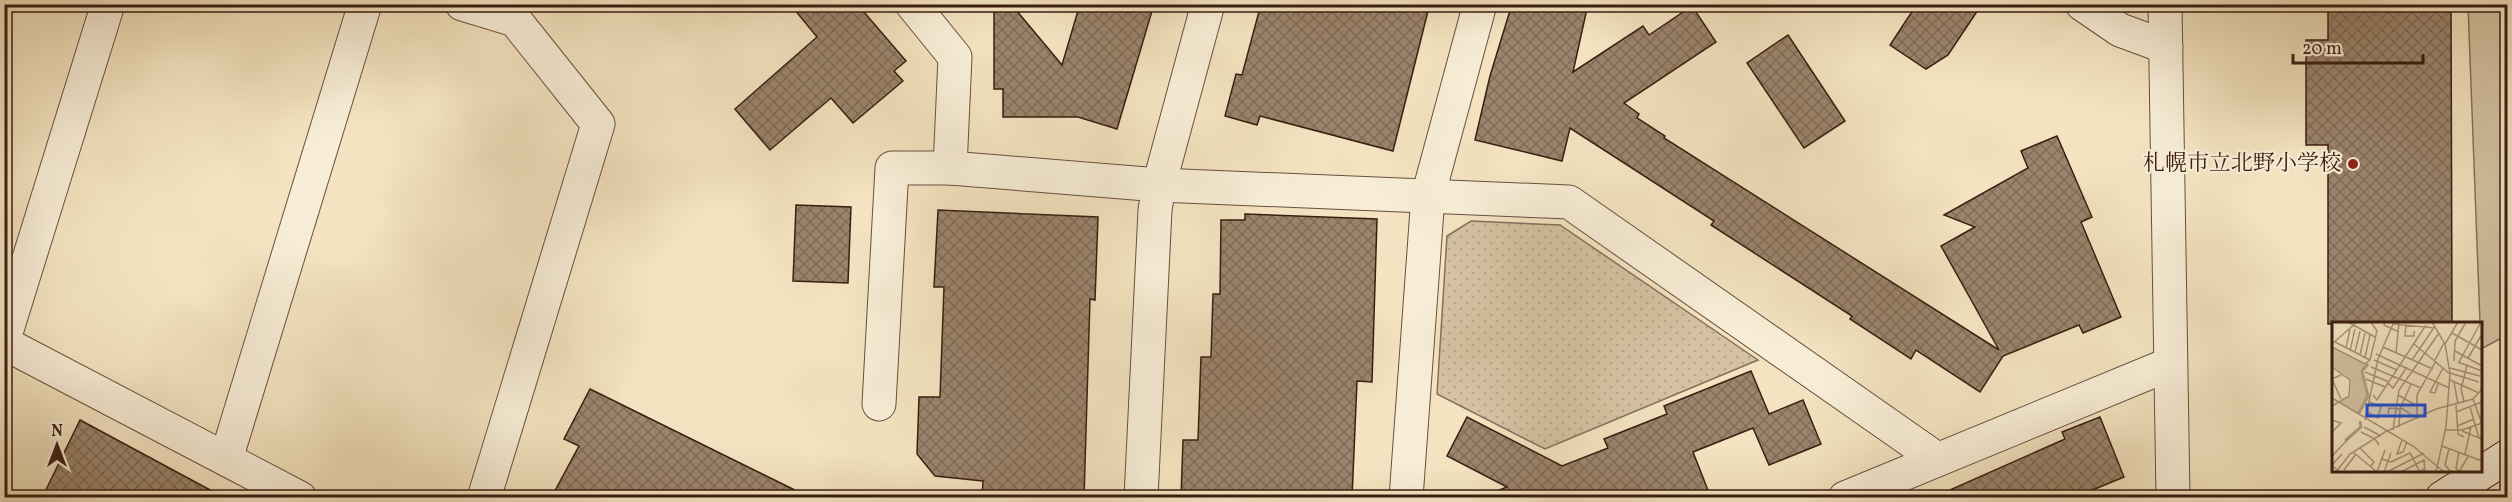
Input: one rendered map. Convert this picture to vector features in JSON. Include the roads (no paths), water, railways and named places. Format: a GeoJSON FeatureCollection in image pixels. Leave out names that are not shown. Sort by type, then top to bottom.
{"type":"FeatureCollection","features":[{"type":"Feature","properties":{"kind":"street"},"geometry":{"type":"LineString","coordinates":[[108,4],[4,341],[300,498]]}},
{"type":"Feature","properties":{"kind":"street"},"geometry":{"type":"LineString","coordinates":[[226,459],[365,4]]}},
{"type":"Feature","properties":{"kind":"street"},"geometry":{"type":"LineString","coordinates":[[462,4],[514,20],[598,124],[484,498]]}},
{"type":"Feature","properties":{"kind":"street"},"geometry":{"type":"LineString","coordinates":[[912,4],[955,57],[950,168]]}},
{"type":"Feature","properties":{"kind":"street"},"geometry":{"type":"LineString","coordinates":[[1142,498],[1155,210],[1159,185],[1208,4]]}},
{"type":"Feature","properties":{"kind":"street"},"geometry":{"type":"LineString","coordinates":[[1406,498],[1428,196],[1480,4]]}},
{"type":"Feature","properties":{"kind":"street"},"geometry":{"type":"LineString","coordinates":[[2082,4],[2120,30],[2166,47]]}},
{"type":"Feature","properties":{"kind":"street"},"geometry":{"type":"LineString","coordinates":[[2165,4],[2173,498]]}},
{"type":"Feature","properties":{"kind":"street"},"geometry":{"type":"LineString","coordinates":[[879,404],[892,168],[950,168],[1159,185],[1569,202],[1937,459]]}},
{"type":"Feature","properties":{"kind":"street"},"geometry":{"type":"LineString","coordinates":[[1845,498],[2170,364]]}},
{"type":"Feature","properties":{"kind":"street"},"geometry":{"type":"LineString","coordinates":[[2442,498],[2508,456]]}},
{"type":"Feature","properties":{"kind":"place","name":"札幌市立北野小学校"},"geometry":{"type":"Point","coordinates":[2353,164]}}]}
